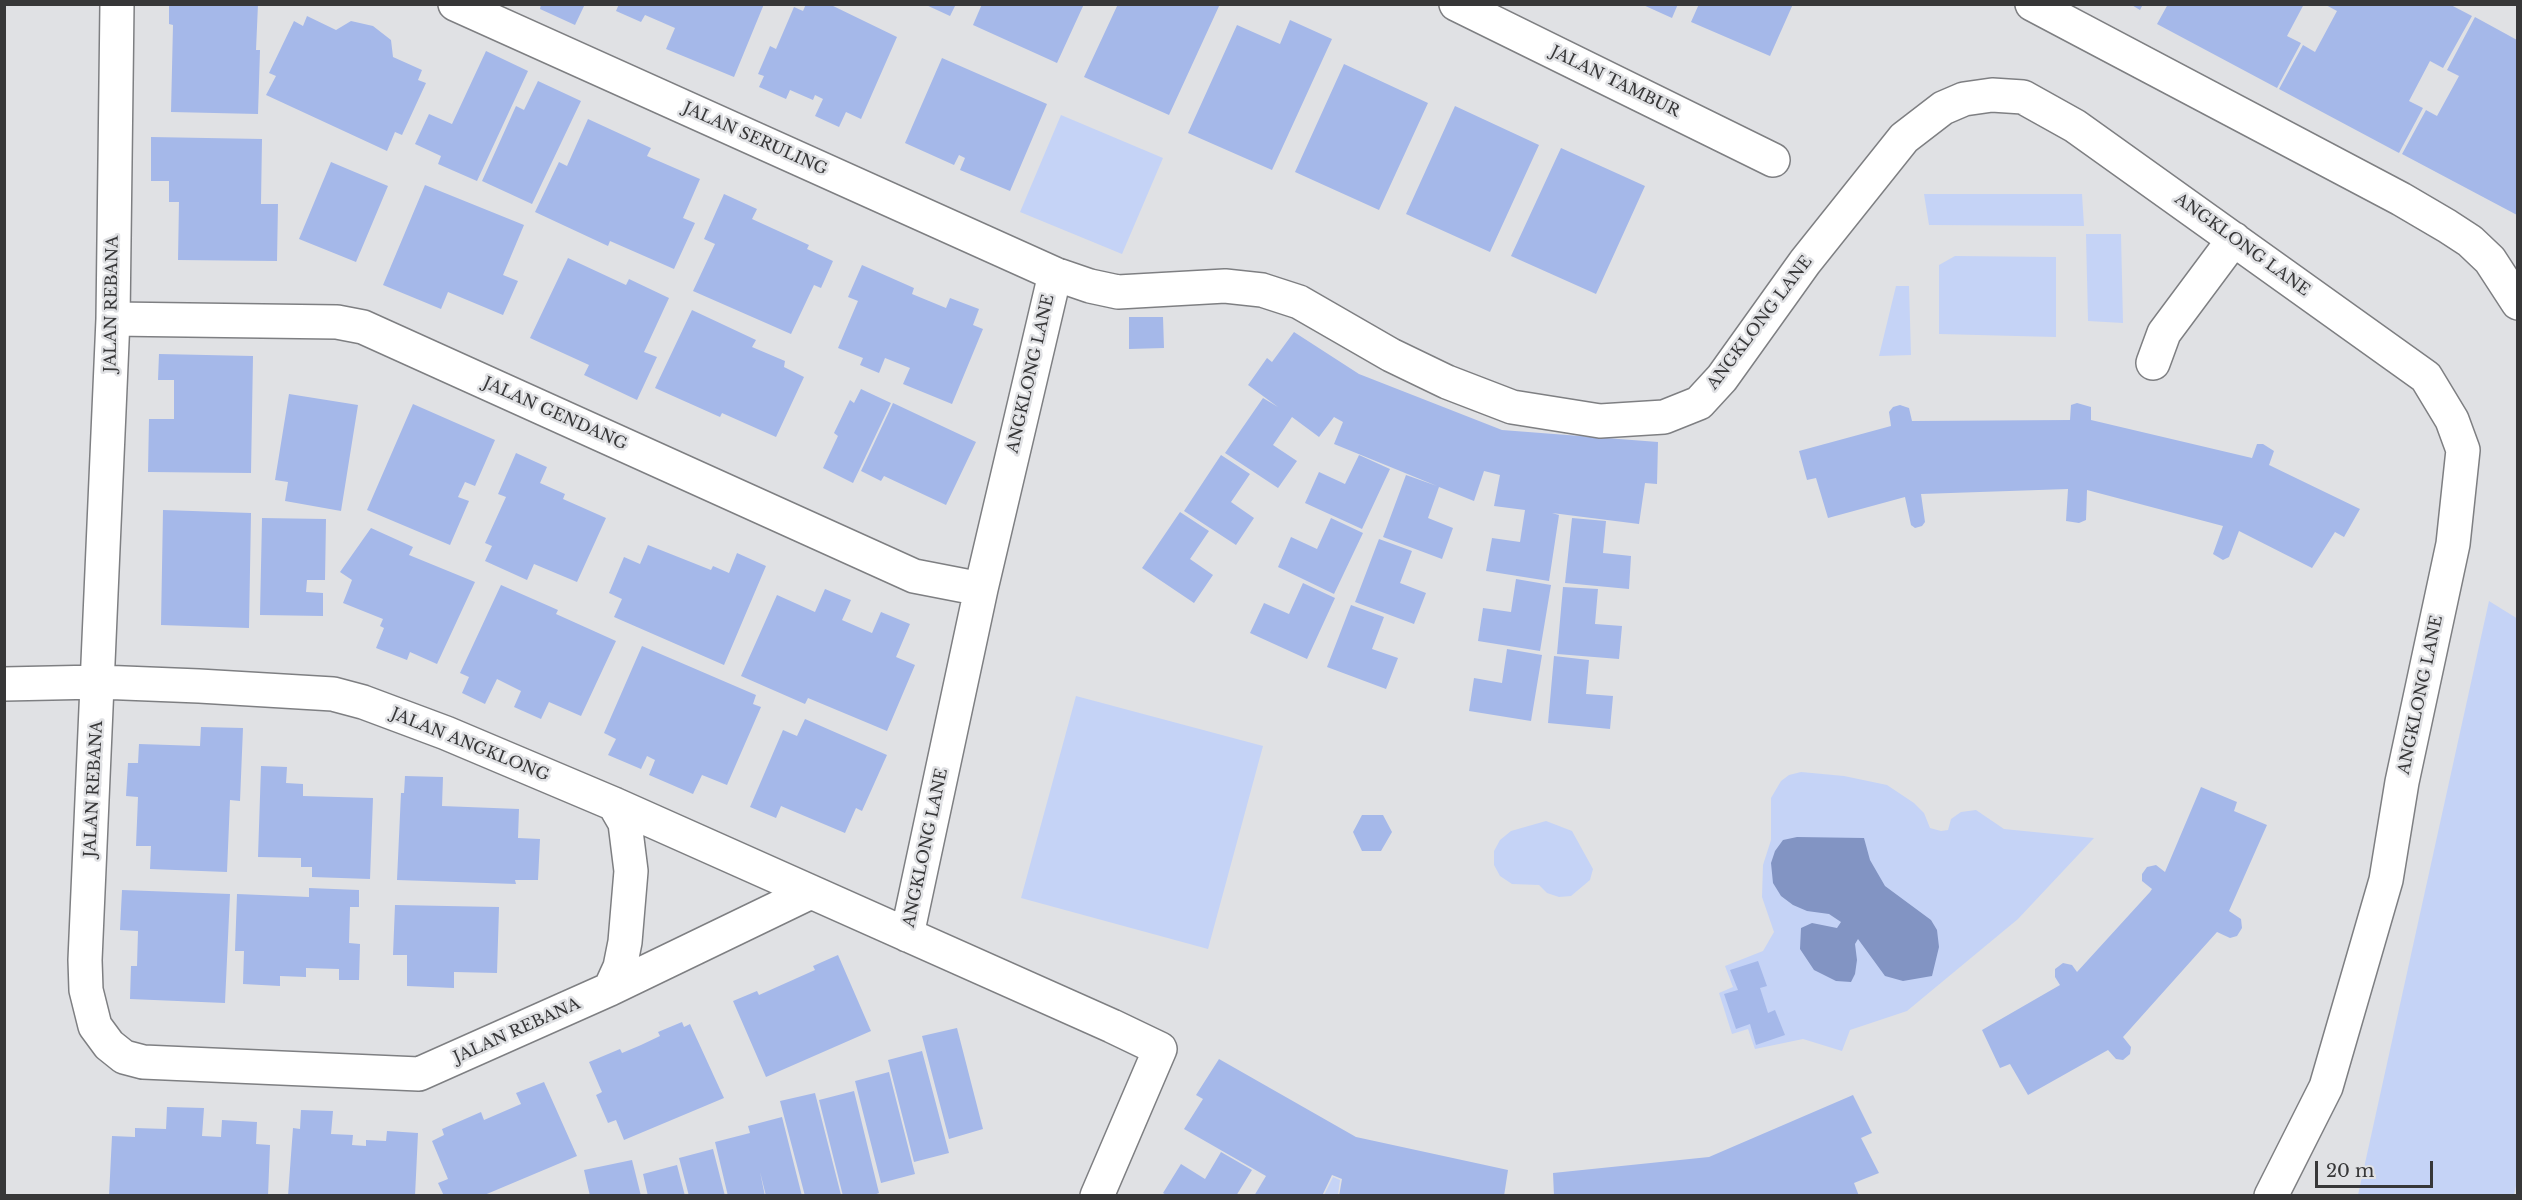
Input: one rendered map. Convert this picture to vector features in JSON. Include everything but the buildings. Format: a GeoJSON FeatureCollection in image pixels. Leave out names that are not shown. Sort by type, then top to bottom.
{"type":"FeatureCollection","features":[{"type":"Feature","properties":{"kind":"street","name":"JALAN REBANA"},"geometry":{"type":"LineString","coordinates":[[117,4],[113,319],[86,990],[95,1026],[109,1045],[124,1057],[143,1062],[419,1074],[610,989],[811,892]]}},
{"type":"Feature","properties":{"kind":"street","name":"JALAN SERULING"},"geometry":{"type":"LineString","coordinates":[[454,4],[1055,274]]}},
{"type":"Feature","properties":{"kind":"street","name":"JALAN TAMBUR"},"geometry":{"type":"LineString","coordinates":[[1456,4],[1773,160]]}},
{"type":"Feature","properties":{"kind":"street"},"geometry":{"type":"LineString","coordinates":[[2032,4],[2401,199],[2447,226],[2470,241],[2490,260],[2517,303]]}},
{"type":"Feature","properties":{"kind":"street","name":"ANGKLONG LANE"},"geometry":{"type":"LineString","coordinates":[[1097,1196],[1160,1049],[907,935],[981,589],[1055,274],[1090,286],[1118,292],[1234,287],[1262,290],[1299,302],[1391,356],[1447,382],[1512,407],[1600,421],[1664,417],[1699,403],[1722,378],[1805,262],[1904,138],[1943,108],[1964,99],[1992,95],[2024,97],[2075,126],[2426,376],[2452,420],[2463,450],[2453,544],[2402,782],[2386,880],[2326,1088],[2271,1196]]}},
{"type":"Feature","properties":{"kind":"street"},"geometry":{"type":"LineString","coordinates":[[2153,363],[2164,333],[2234,239]]}},
{"type":"Feature","properties":{"kind":"street","name":"JALAN GENDANG"},"geometry":{"type":"LineString","coordinates":[[113,319],[336,322],[363,327],[914,576],[981,589]]}},
{"type":"Feature","properties":{"kind":"street","name":"JALAN ANGKLONG"},"geometry":{"type":"LineString","coordinates":[[4,684],[99,682],[333,694],[446,733],[614,804],[907,935]]}},
{"type":"Feature","properties":{"kind":"street"},"geometry":{"type":"LineString","coordinates":[[610,989],[620,967],[628,919],[631,879],[625,823],[614,804]]}},
{"type":"Feature","properties":{"kind":"shaded area"},"geometry":{"type":"Polygon","coordinates":[[[1061,115],[1163,158],[1122,254],[1020,212],[1061,115]]]}},
{"type":"Feature","properties":{"kind":"shaded area"},"geometry":{"type":"Polygon","coordinates":[[[1924,194],[2082,194],[2084,226],[1929,225],[1924,194]]]}},
{"type":"Feature","properties":{"kind":"shaded area"},"geometry":{"type":"Polygon","coordinates":[[[2086,234],[2121,234],[2123,323],[2088,321],[2086,234]]]}},
{"type":"Feature","properties":{"kind":"shaded area"},"geometry":{"type":"Polygon","coordinates":[[[1955,256],[2056,257],[2056,337],[1939,334],[1939,265],[1955,256]]]}},
{"type":"Feature","properties":{"kind":"shaded area"},"geometry":{"type":"Polygon","coordinates":[[[1896,286],[1909,286],[1911,355],[1879,356],[1896,286]]]}},
{"type":"Feature","properties":{"kind":"shaded area"},"geometry":{"type":"Polygon","coordinates":[[[2489,601],[2518,619],[2517,1181],[2514,1195],[2358,1195],[2489,601]]]}},
{"type":"Feature","properties":{"kind":"shaded area"},"geometry":{"type":"Polygon","coordinates":[[[1076,696],[1263,746],[1208,949],[1021,898],[1076,696]]]}},
{"type":"Feature","properties":{"kind":"shaded area"},"geometry":{"type":"Polygon","coordinates":[[[1801,772],[1844,776],[1887,785],[1914,803],[1924,813],[1930,828],[1941,831],[1948,830],[1951,819],[1961,812],[1976,810],[2004,829],[2094,838],[2018,919],[1907,1011],[1850,1030],[1842,1051],[1803,1039],[1755,1049],[1748,1029],[1732,1034],[1719,993],[1733,987],[1725,966],[1763,951],[1774,932],[1762,897],[1763,865],[1771,840],[1771,798],[1781,781],[1789,775],[1801,772]]]}},
{"type":"Feature","properties":{"kind":"shaded area"},"geometry":{"type":"Polygon","coordinates":[[[1546,821],[1572,831],[1593,869],[1590,880],[1571,896],[1559,897],[1547,893],[1539,885],[1512,884],[1500,876],[1494,865],[1494,851],[1500,840],[1511,831],[1546,821]]]}},
{"type":"Feature","properties":{"kind":"shaded area"},"geometry":{"type":"Polygon","coordinates":[[[1797,837],[1864,838],[1870,860],[1885,886],[1931,920],[1937,930],[1939,947],[1932,976],[1903,981],[1885,976],[1858,939],[1855,944],[1857,960],[1855,974],[1851,982],[1836,981],[1814,970],[1800,949],[1801,928],[1812,923],[1837,928],[1841,922],[1829,914],[1807,911],[1793,905],[1781,896],[1773,883],[1771,863],[1775,851],[1783,840],[1797,837]]]}},
{"type":"Feature","properties":{"kind":"shaded area"},"geometry":{"type":"Polygon","coordinates":[[[1333,1177],[1340,1180],[1338,1195],[1324,1195],[1333,1177]]]}}]}
